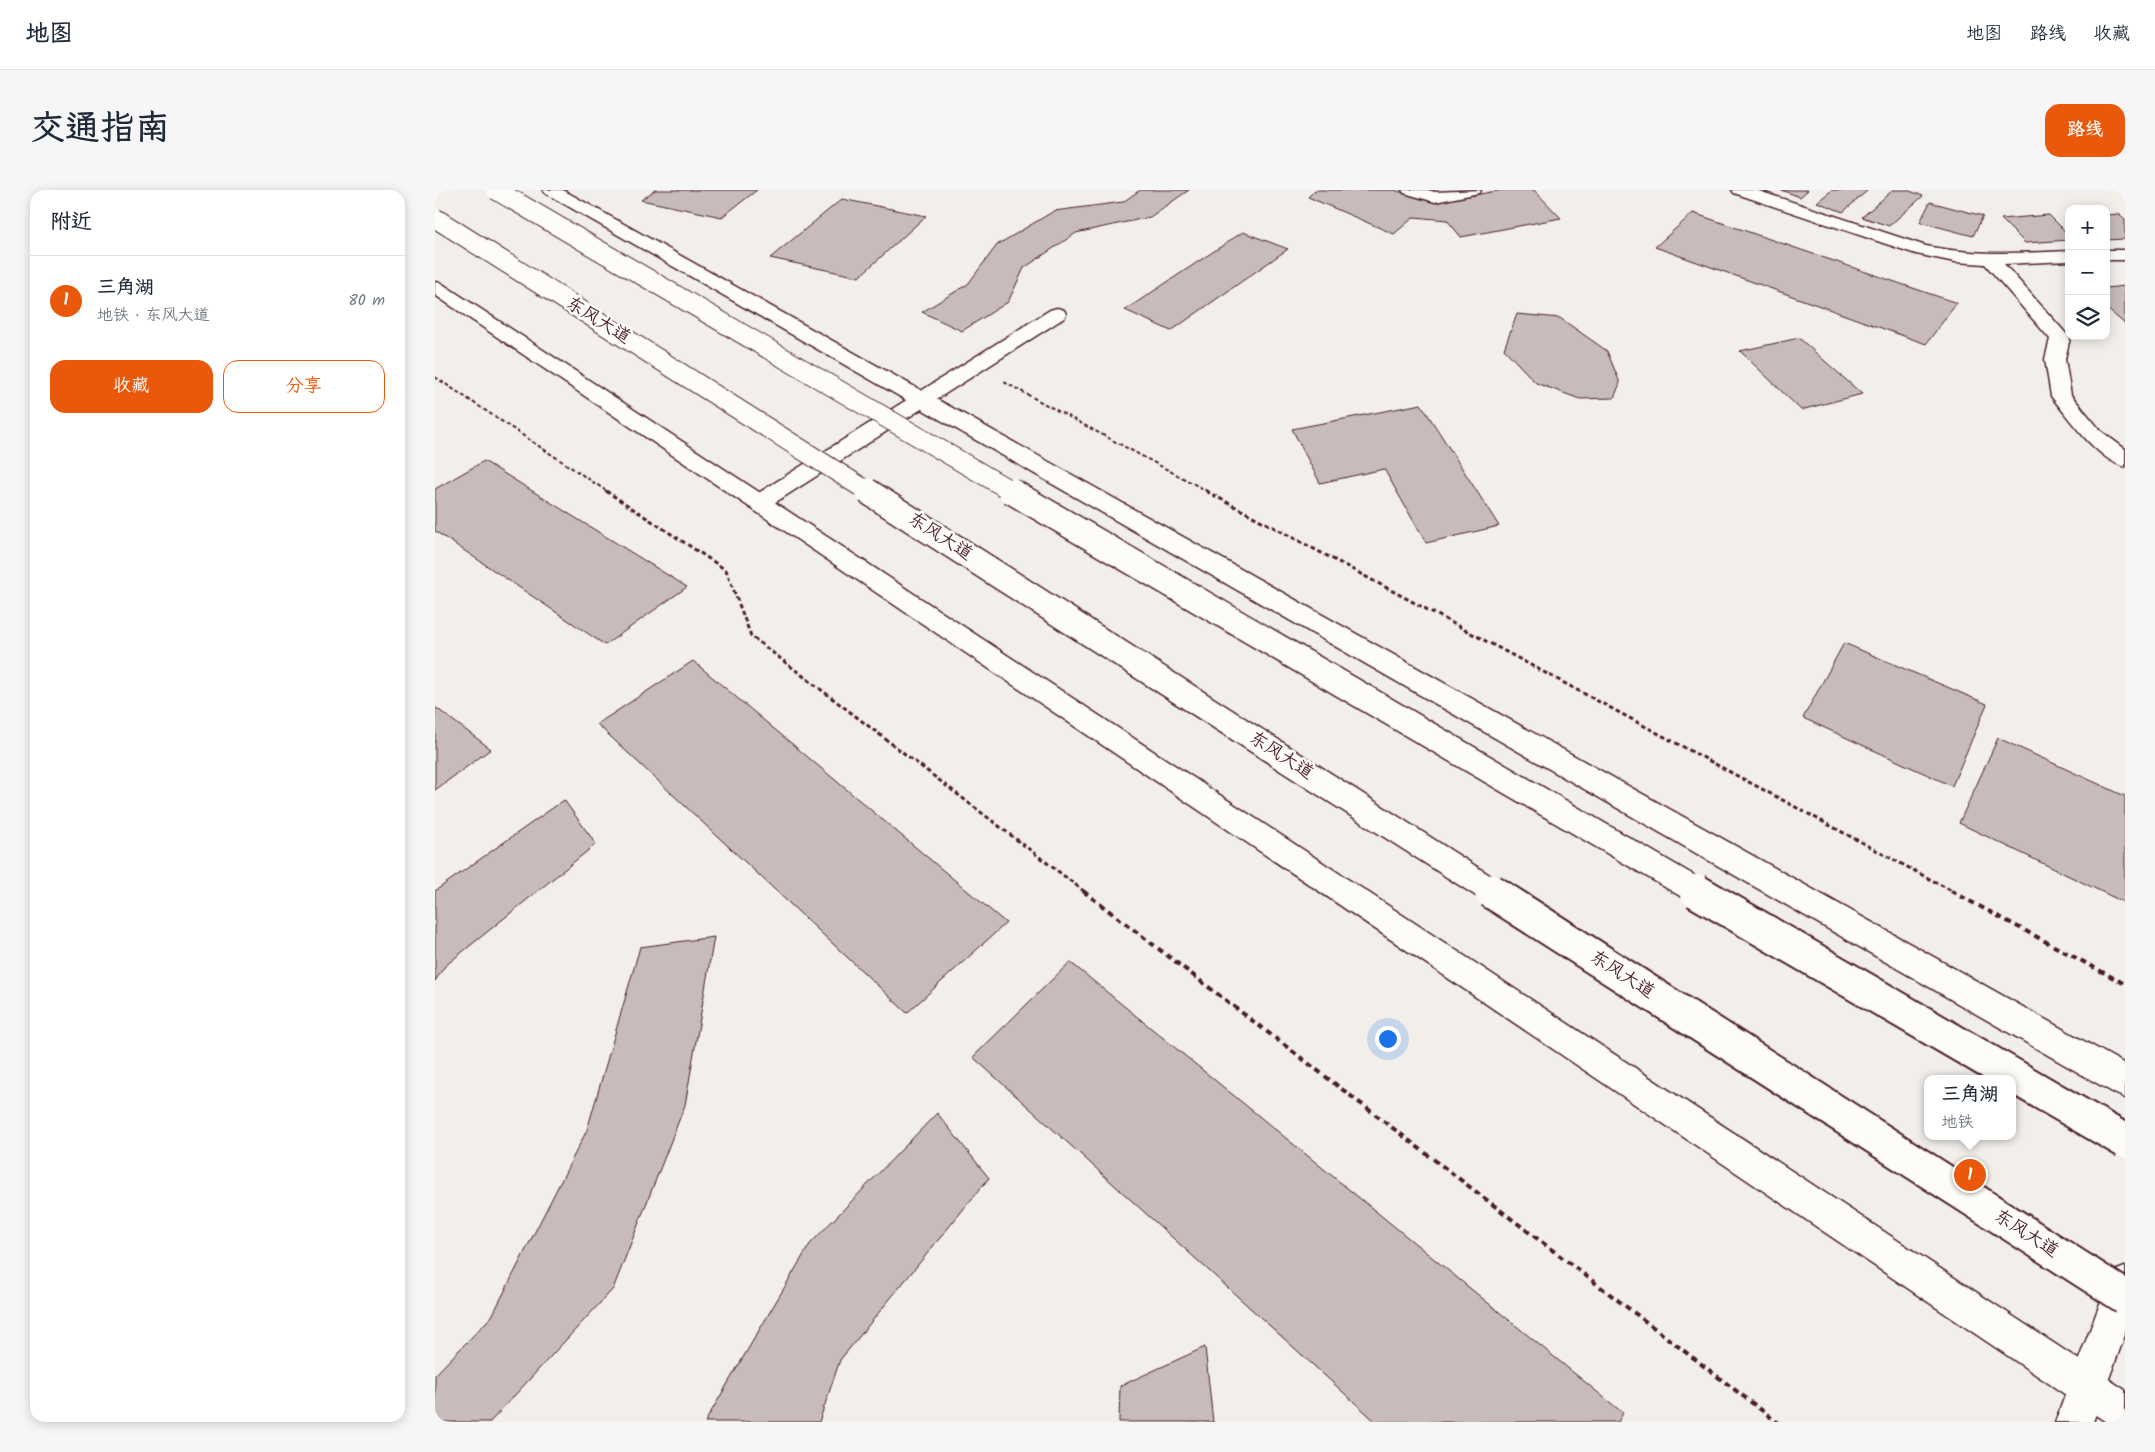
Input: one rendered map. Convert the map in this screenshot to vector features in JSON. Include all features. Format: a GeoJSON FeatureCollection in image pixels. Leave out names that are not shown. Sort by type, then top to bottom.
{"type":"FeatureCollection","features":[{"type":"Feature","properties":{"kind":"main road"},"geometry":{"type":"LineString","coordinates":[[496,190],[2012,1075]]}},
{"type":"Feature","properties":{"kind":"main road"},"geometry":{"type":"LineString","coordinates":[[551,190],[2125,1082]]}},
{"type":"Feature","properties":{"kind":"main road"},"geometry":{"type":"LineString","coordinates":[[1410,190],[1435,197],[1473,190]]}},
{"type":"Feature","properties":{"kind":"main road"},"geometry":{"type":"LineString","coordinates":[[1740,190],[1923,250],[1955,257],[1990,259],[2065,256]]}},
{"type":"Feature","properties":{"kind":"main road","name":"东风大道"},"geometry":{"type":"LineString","coordinates":[[435,218],[917,522],[2125,1297]]}},
{"type":"Feature","properties":{"kind":"main road"},"geometry":{"type":"LineString","coordinates":[[2110,255],[2125,254]]}},
{"type":"Feature","properties":{"kind":"main road"},"geometry":{"type":"LineString","coordinates":[[1990,259],[2060,338],[2055,359],[2061,396],[2094,436],[2125,460]]}},
{"type":"Feature","properties":{"kind":"main road"},"geometry":{"type":"LineString","coordinates":[[435,287],[2125,1412]]}},
{"type":"Feature","properties":{"kind":"main road"},"geometry":{"type":"LineString","coordinates":[[760,502],[1057,314]]}},
{"type":"Feature","properties":{"kind":"main road"},"geometry":{"type":"LineString","coordinates":[[2016,1077],[2125,1141]]}},
{"type":"Feature","properties":{"kind":"main road"},"geometry":{"type":"LineString","coordinates":[[2074,1422],[2125,1284]]}},
{"type":"Feature","properties":{"kind":"path"},"geometry":{"type":"LineString","coordinates":[[975,366],[2125,984]]}},
{"type":"Feature","properties":{"kind":"path"},"geometry":{"type":"LineString","coordinates":[[435,376],[726,570],[751,636],[1777,1422]]}},
{"type":"Feature","properties":{"kind":"building"},"geometry":{"type":"Polygon","coordinates":[[[655,190],[757,190],[722,217],[641,200],[655,190]]]}},
{"type":"Feature","properties":{"kind":"building"},"geometry":{"type":"Polygon","coordinates":[[[1140,190],[1189,190],[1150,217],[1076,233],[1024,268],[1008,302],[962,331],[922,312],[968,284],[997,245],[1054,211],[1123,202],[1140,190]]]}},
{"type":"Feature","properties":{"kind":"building"},"geometry":{"type":"Polygon","coordinates":[[[1315,190],[1394,190],[1435,202],[1502,190],[1534,190],[1561,218],[1461,237],[1447,220],[1414,217],[1394,234],[1308,197],[1315,190]]]}},
{"type":"Feature","properties":{"kind":"building"},"geometry":{"type":"Polygon","coordinates":[[[1781,190],[1808,190],[1800,197],[1781,190]]]}},
{"type":"Feature","properties":{"kind":"building"},"geometry":{"type":"Polygon","coordinates":[[[1832,190],[1868,190],[1843,212],[1817,202],[1832,190]]]}},
{"type":"Feature","properties":{"kind":"building"},"geometry":{"type":"Polygon","coordinates":[[[1893,190],[1907,190],[1923,196],[1889,226],[1862,217],[1893,190]]]}},
{"type":"Feature","properties":{"kind":"building"},"geometry":{"type":"Polygon","coordinates":[[[842,199],[926,216],[859,277],[770,258],[842,199]]]}},
{"type":"Feature","properties":{"kind":"building"},"geometry":{"type":"Polygon","coordinates":[[[1930,202],[1983,216],[1973,236],[1920,222],[1930,202]]]}},
{"type":"Feature","properties":{"kind":"building"},"geometry":{"type":"Polygon","coordinates":[[[1693,213],[1957,303],[1926,344],[1655,247],[1693,213]]]}},
{"type":"Feature","properties":{"kind":"building"},"geometry":{"type":"Polygon","coordinates":[[[2119,214],[2125,219],[2125,239],[2110,240],[2110,215],[2119,214]]]}},
{"type":"Feature","properties":{"kind":"building"},"geometry":{"type":"Polygon","coordinates":[[[2049,215],[2065,231],[2065,240],[2025,243],[2001,219],[2049,215]]]}},
{"type":"Feature","properties":{"kind":"building"},"geometry":{"type":"Polygon","coordinates":[[[1243,232],[1288,249],[1171,331],[1125,310],[1243,232]]]}},
{"type":"Feature","properties":{"kind":"building"},"geometry":{"type":"Polygon","coordinates":[[[2125,286],[2125,324],[2110,311],[2110,288],[2125,286]]]}},
{"type":"Feature","properties":{"kind":"building"},"geometry":{"type":"Polygon","coordinates":[[[1517,314],[1560,318],[1607,351],[1620,383],[1614,398],[1580,399],[1536,383],[1504,349],[1517,314]]]}},
{"type":"Feature","properties":{"kind":"building"},"geometry":{"type":"Polygon","coordinates":[[[1799,338],[1862,394],[1801,410],[1740,351],[1799,338]]]}},
{"type":"Feature","properties":{"kind":"building"},"geometry":{"type":"Polygon","coordinates":[[[1421,404],[1499,526],[1426,543],[1384,469],[1320,483],[1292,429],[1421,404]]]}},
{"type":"Feature","properties":{"kind":"building"},"geometry":{"type":"Polygon","coordinates":[[[484,461],[687,587],[605,645],[435,531],[435,489],[484,461]]]}},
{"type":"Feature","properties":{"kind":"building"},"geometry":{"type":"Polygon","coordinates":[[[1844,643],[1987,704],[1952,786],[1803,718],[1844,643]]]}},
{"type":"Feature","properties":{"kind":"building"},"geometry":{"type":"Polygon","coordinates":[[[693,661],[1006,923],[907,1013],[597,724],[693,661]]]}},
{"type":"Feature","properties":{"kind":"building"},"geometry":{"type":"Polygon","coordinates":[[[435,707],[491,749],[435,790],[435,707]]]}},
{"type":"Feature","properties":{"kind":"building"},"geometry":{"type":"Polygon","coordinates":[[[1998,738],[2125,796],[2125,903],[1959,823],[1998,738]]]}},
{"type":"Feature","properties":{"kind":"building"},"geometry":{"type":"Polygon","coordinates":[[[564,800],[596,844],[445,966],[435,981],[435,891],[564,800]]]}},
{"type":"Feature","properties":{"kind":"building"},"geometry":{"type":"Polygon","coordinates":[[[714,937],[685,1105],[613,1289],[490,1422],[435,1422],[435,1375],[492,1316],[587,1130],[640,947],[714,937]]]}},
{"type":"Feature","properties":{"kind":"building"},"geometry":{"type":"Polygon","coordinates":[[[1070,962],[1623,1413],[1618,1422],[1376,1422],[973,1057],[1070,962]]]}},
{"type":"Feature","properties":{"kind":"building"},"geometry":{"type":"Polygon","coordinates":[[[937,1113],[989,1178],[840,1360],[819,1422],[705,1422],[810,1244],[937,1113]]]}},
{"type":"Feature","properties":{"kind":"building"},"geometry":{"type":"Polygon","coordinates":[[[1205,1347],[1213,1422],[1119,1422],[1120,1386],[1205,1347]]]}},
{"type":"Feature","properties":{"kind":"place","name":"三角湖"},"geometry":{"type":"Point","coordinates":[1970,1175]}}]}
